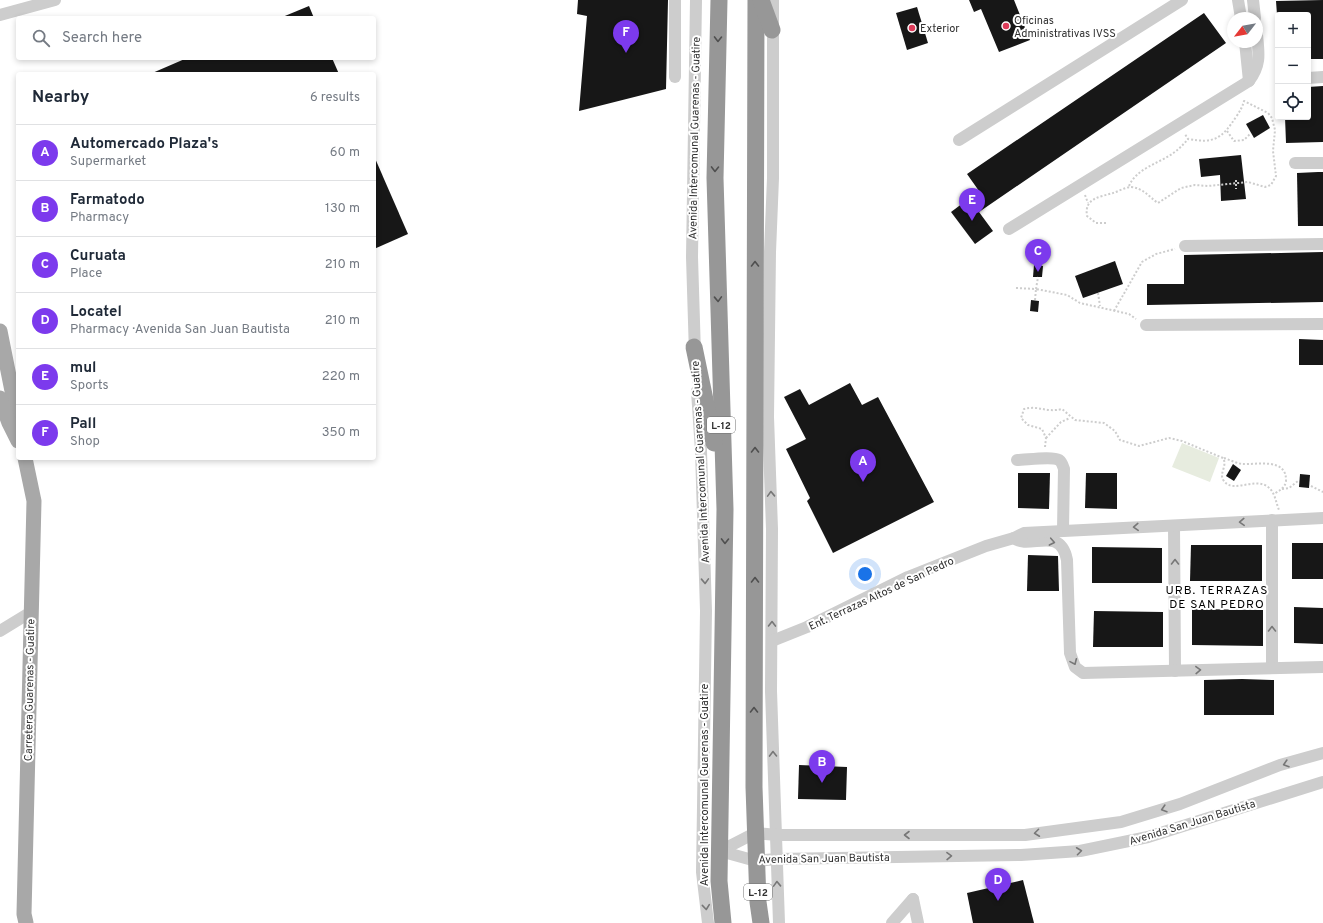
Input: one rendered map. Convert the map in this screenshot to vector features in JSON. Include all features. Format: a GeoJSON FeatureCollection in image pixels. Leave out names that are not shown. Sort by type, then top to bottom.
{"type":"FeatureCollection","features":[{"type":"Feature","properties":{"kind":"highway","name":"Avenida Intercomunal Guarenas - Guatire"},"geometry":{"type":"LineString","coordinates":[[719,0],[715,178],[725,509],[719,881],[723,923]]}},
{"type":"Feature","properties":{"kind":"highway","name":"L-12"},"geometry":{"type":"LineString","coordinates":[[756,0],[755,833],[761,923]]}},
{"type":"Feature","properties":{"kind":"highway"},"geometry":{"type":"LineString","coordinates":[[761,0],[772,30]]}},
{"type":"Feature","properties":{"kind":"highway"},"geometry":{"type":"LineString","coordinates":[[694,347],[725,509]]}},
{"type":"Feature","properties":{"kind":"highway"},"geometry":{"type":"LineString","coordinates":[[716,923],[719,881]]}},
{"type":"Feature","properties":{"kind":"main road"},"geometry":{"type":"LineString","coordinates":[[0,331],[5,383],[16,415]]}},
{"type":"Feature","properties":{"kind":"main road"},"geometry":{"type":"LineString","coordinates":[[0,398],[16,437]]}},
{"type":"Feature","properties":{"kind":"main road","name":"Carretera Guarenas - Guatire"},"geometry":{"type":"LineString","coordinates":[[25,460],[34,501],[24,914],[26,923]]}},
{"type":"Feature","properties":{"kind":"street"},"geometry":{"type":"LineString","coordinates":[[0,15],[55,0]]}},
{"type":"Feature","properties":{"kind":"street"},"geometry":{"type":"LineString","coordinates":[[675,0],[675,77]]}},
{"type":"Feature","properties":{"kind":"street","name":"Avenida Intercomunal Guarenas - Guatire"},"geometry":{"type":"LineString","coordinates":[[696,0],[692,257],[694,347],[701,451],[706,611],[702,872],[708,923]]}},
{"type":"Feature","properties":{"kind":"street","name":"L-12"},"geometry":{"type":"LineString","coordinates":[[773,0],[773,178],[770,252],[768,417],[772,529],[773,778],[777,835],[776,859],[779,923]]}},
{"type":"Feature","properties":{"kind":"street"},"geometry":{"type":"LineString","coordinates":[[959,140],[1182,0]]}},
{"type":"Feature","properties":{"kind":"street"},"geometry":{"type":"LineString","coordinates":[[1238,0],[1240,12]]}},
{"type":"Feature","properties":{"kind":"street"},"geometry":{"type":"LineString","coordinates":[[1253,0],[1254,12]]}},
{"type":"Feature","properties":{"kind":"street"},"geometry":{"type":"LineString","coordinates":[[1245,48],[1248,81]]}},
{"type":"Feature","properties":{"kind":"street"},"geometry":{"type":"LineString","coordinates":[[1009,229],[1178,126],[1248,81],[1256,71],[1259,48]]}},
{"type":"Feature","properties":{"kind":"street"},"geometry":{"type":"LineString","coordinates":[[1311,78],[1323,77]]}},
{"type":"Feature","properties":{"kind":"street"},"geometry":{"type":"LineString","coordinates":[[1295,163],[1323,163]]}},
{"type":"Feature","properties":{"kind":"street"},"geometry":{"type":"LineString","coordinates":[[1186,246],[1323,244]]}},
{"type":"Feature","properties":{"kind":"street"},"geometry":{"type":"LineString","coordinates":[[1146,325],[1323,324]]}},
{"type":"Feature","properties":{"kind":"street"},"geometry":{"type":"LineString","coordinates":[[1017,460],[1058,460],[1063,466],[1064,530]]}},
{"type":"Feature","properties":{"kind":"street","name":"Ent. Terrazas Altos de San Pedro"},"geometry":{"type":"LineString","coordinates":[[772,641],[807,627],[908,577],[986,546],[1014,538],[1024,533],[1323,518]]}},
{"type":"Feature","properties":{"kind":"street"},"geometry":{"type":"LineString","coordinates":[[1272,668],[1277,520]]}},
{"type":"Feature","properties":{"kind":"street"},"geometry":{"type":"LineString","coordinates":[[1174,526],[1175,671]]}},
{"type":"Feature","properties":{"kind":"street"},"geometry":{"type":"LineString","coordinates":[[1014,538],[1019,541],[1053,541],[1064,548],[1068,560],[1069,644],[1073,662],[1079,671],[1087,674],[1323,667]]}},
{"type":"Feature","properties":{"kind":"street"},"geometry":{"type":"LineString","coordinates":[[0,631],[31,612]]}},
{"type":"Feature","properties":{"kind":"street","name":"Avenida San Juan Bautista"},"geometry":{"type":"LineString","coordinates":[[755,833],[777,835],[1025,835],[1121,822],[1180,804],[1280,765],[1323,753]]}},
{"type":"Feature","properties":{"kind":"street","name":"Avenida San Juan Bautista"},"geometry":{"type":"LineString","coordinates":[[720,851],[756,861],[776,859],[1022,855],[1080,851],[1148,837],[1323,782]]}},
{"type":"Feature","properties":{"kind":"street"},"geometry":{"type":"LineString","coordinates":[[720,851],[755,833]]}},
{"type":"Feature","properties":{"kind":"street"},"geometry":{"type":"LineString","coordinates":[[892,923],[913,899],[918,923]]}},
{"type":"Feature","properties":{"kind":"path"},"geometry":{"type":"LineString","coordinates":[[1088,202],[1099,196],[1112,194],[1129,187],[1145,192],[1158,203],[1181,188],[1188,186],[1248,182],[1265,188],[1271,185],[1276,176],[1273,151],[1275,130],[1272,118],[1268,113],[1244,100],[1242,110],[1220,137],[1213,140],[1188,139],[1172,154],[1149,166],[1131,182],[1129,187]]}},
{"type":"Feature","properties":{"kind":"path"},"geometry":{"type":"LineString","coordinates":[[1178,126],[1188,139]]}},
{"type":"Feature","properties":{"kind":"path"},"geometry":{"type":"LineString","coordinates":[[1226,131],[1234,141],[1244,140],[1251,133]]}},
{"type":"Feature","properties":{"kind":"path"},"geometry":{"type":"LineString","coordinates":[[1236,180],[1236,189]]}},
{"type":"Feature","properties":{"kind":"path"},"geometry":{"type":"LineString","coordinates":[[1085,195],[1088,202],[1086,210],[1087,216],[1096,223],[1106,223]]}},
{"type":"Feature","properties":{"kind":"path"},"geometry":{"type":"LineString","coordinates":[[1114,311],[1142,262],[1156,254],[1186,246]]}},
{"type":"Feature","properties":{"kind":"path"},"geometry":{"type":"LineString","coordinates":[[1035,300],[1038,277]]}},
{"type":"Feature","properties":{"kind":"path"},"geometry":{"type":"LineString","coordinates":[[1016,288],[1036,289],[1067,295],[1080,303],[1100,306],[1128,314],[1146,325]]}},
{"type":"Feature","properties":{"kind":"path"},"geometry":{"type":"LineString","coordinates":[[1098,293],[1100,306]]}},
{"type":"Feature","properties":{"kind":"path"},"geometry":{"type":"LineString","coordinates":[[1044,459],[1046,438],[1042,429],[1028,425],[1024,422],[1021,418],[1024,409],[1033,407],[1052,411],[1062,409],[1070,418],[1080,422],[1104,423],[1115,431],[1120,440],[1133,445],[1145,445],[1169,438],[1182,441],[1240,464],[1269,463],[1276,465],[1283,471],[1286,477],[1286,484],[1282,489],[1274,494]]}},
{"type":"Feature","properties":{"kind":"path"},"geometry":{"type":"LineString","coordinates":[[1046,438],[1061,422],[1070,418]]}},
{"type":"Feature","properties":{"kind":"path"},"geometry":{"type":"LineString","coordinates":[[1223,458],[1225,465],[1222,476],[1223,481],[1232,486],[1251,483],[1268,487],[1274,494],[1277,520]]}},
{"type":"Feature","properties":{"kind":"path"},"geometry":{"type":"LineString","coordinates":[[1282,489],[1289,488],[1298,481]]}},
{"type":"Feature","properties":{"kind":"path"},"geometry":{"type":"LineString","coordinates":[[1311,486],[1323,492]]}},
{"type":"Feature","properties":{"kind":"shaded area"},"geometry":{"type":"Polygon","coordinates":[[[1182,443],[1219,458],[1210,482],[1172,467],[1182,443]]]}},
{"type":"Feature","properties":{"kind":"building"},"geometry":{"type":"Polygon","coordinates":[[[578,0],[668,0],[666,89],[579,111],[587,16],[577,14],[578,0]]]}},
{"type":"Feature","properties":{"kind":"building","name":"Oficinas Administrativas IVSS"},"geometry":{"type":"Polygon","coordinates":[[[969,0],[1014,0],[1030,40],[999,52],[981,9],[974,12],[969,0]]]}},
{"type":"Feature","properties":{"kind":"building"},"geometry":{"type":"Polygon","coordinates":[[[1323,0],[1323,59],[1311,59],[1311,12],[1277,12],[1276,1],[1323,0]]]}},
{"type":"Feature","properties":{"kind":"building"},"geometry":{"type":"Polygon","coordinates":[[[309,6],[313,16],[285,16],[309,6]]]}},
{"type":"Feature","properties":{"kind":"building","name":"Exterior"},"geometry":{"type":"Polygon","coordinates":[[[917,7],[928,43],[907,50],[896,13],[917,7]]]}},
{"type":"Feature","properties":{"kind":"building"},"geometry":{"type":"Polygon","coordinates":[[[1204,13],[1226,43],[979,212],[993,231],[975,244],[951,212],[979,191],[967,174],[1204,13]]]}},
{"type":"Feature","properties":{"kind":"building"},"geometry":{"type":"Polygon","coordinates":[[[182,60],[333,60],[338,72],[155,72],[182,60]]]}},
{"type":"Feature","properties":{"kind":"building"},"geometry":{"type":"Polygon","coordinates":[[[1323,86],[1323,142],[1286,143],[1285,120],[1311,120],[1311,87],[1323,86]]]}},
{"type":"Feature","properties":{"kind":"building"},"geometry":{"type":"Polygon","coordinates":[[[1263,115],[1270,128],[1254,138],[1246,124],[1263,115]]]}},
{"type":"Feature","properties":{"kind":"building"},"geometry":{"type":"Polygon","coordinates":[[[1241,155],[1246,199],[1221,201],[1220,175],[1201,177],[1199,159],[1241,155]]]}},
{"type":"Feature","properties":{"kind":"building"},"geometry":{"type":"Polygon","coordinates":[[[376,161],[408,234],[376,248],[376,161]]]}},
{"type":"Feature","properties":{"kind":"building"},"geometry":{"type":"Polygon","coordinates":[[[1323,172],[1323,226],[1298,226],[1297,173],[1323,172]]]}},
{"type":"Feature","properties":{"kind":"building"},"geometry":{"type":"Polygon","coordinates":[[[1323,252],[1323,302],[1147,305],[1147,284],[1184,284],[1184,255],[1323,252]]]}},
{"type":"Feature","properties":{"kind":"building"},"geometry":{"type":"Polygon","coordinates":[[[1115,261],[1123,284],[1083,298],[1075,276],[1115,261]]]}},
{"type":"Feature","properties":{"kind":"building"},"geometry":{"type":"Polygon","coordinates":[[[1034,265],[1043,266],[1042,277],[1033,277],[1034,265]]]}},
{"type":"Feature","properties":{"kind":"building"},"geometry":{"type":"Polygon","coordinates":[[[1031,300],[1039,301],[1038,312],[1030,311],[1031,300]]]}},
{"type":"Feature","properties":{"kind":"building"},"geometry":{"type":"Polygon","coordinates":[[[1299,339],[1323,340],[1323,365],[1299,365],[1299,339]]]}},
{"type":"Feature","properties":{"kind":"building"},"geometry":{"type":"Polygon","coordinates":[[[850,383],[862,405],[878,397],[934,502],[833,553],[807,501],[810,498],[786,449],[806,439],[784,397],[800,389],[809,405],[850,383]]]}},
{"type":"Feature","properties":{"kind":"building"},"geometry":{"type":"Polygon","coordinates":[[[1233,464],[1241,470],[1234,481],[1226,476],[1233,464]]]}},
{"type":"Feature","properties":{"kind":"building"},"geometry":{"type":"Polygon","coordinates":[[[1018,473],[1050,473],[1049,509],[1018,508],[1018,473]]]}},
{"type":"Feature","properties":{"kind":"building"},"geometry":{"type":"Polygon","coordinates":[[[1086,473],[1117,473],[1117,509],[1085,508],[1086,473]]]}},
{"type":"Feature","properties":{"kind":"building"},"geometry":{"type":"Polygon","coordinates":[[[1300,474],[1310,475],[1309,488],[1299,487],[1300,474]]]}},
{"type":"Feature","properties":{"kind":"building"},"geometry":{"type":"Polygon","coordinates":[[[1292,543],[1323,543],[1323,579],[1292,579],[1292,543]]]}},
{"type":"Feature","properties":{"kind":"building"},"geometry":{"type":"Polygon","coordinates":[[[1191,545],[1262,545],[1262,581],[1190,581],[1191,545]]]}},
{"type":"Feature","properties":{"kind":"building"},"geometry":{"type":"Polygon","coordinates":[[[1092,547],[1162,548],[1162,583],[1092,583],[1092,547]]]}},
{"type":"Feature","properties":{"kind":"building"},"geometry":{"type":"Polygon","coordinates":[[[1028,555],[1058,556],[1059,591],[1027,591],[1028,555]]]}},
{"type":"Feature","properties":{"kind":"building"},"geometry":{"type":"Polygon","coordinates":[[[1294,607],[1323,608],[1323,644],[1294,643],[1294,607]]]}},
{"type":"Feature","properties":{"kind":"building"},"geometry":{"type":"Polygon","coordinates":[[[1192,609],[1263,610],[1263,646],[1192,645],[1192,609]]]}},
{"type":"Feature","properties":{"kind":"building"},"geometry":{"type":"Polygon","coordinates":[[[1094,611],[1163,612],[1163,647],[1093,647],[1094,611]]]}},
{"type":"Feature","properties":{"kind":"building"},"geometry":{"type":"Polygon","coordinates":[[[1204,680],[1274,680],[1274,715],[1204,715],[1204,680]]]}},
{"type":"Feature","properties":{"kind":"building"},"geometry":{"type":"Polygon","coordinates":[[[799,765],[847,767],[846,800],[798,799],[799,765]]]}},
{"type":"Feature","properties":{"kind":"building"},"geometry":{"type":"Polygon","coordinates":[[[1023,880],[1034,923],[973,923],[967,893],[1023,880]]]}},
{"type":"Feature","properties":{"kind":"place","name":"Oficinas Administrativas IVSS"},"geometry":{"type":"Point","coordinates":[1006,26]}},
{"type":"Feature","properties":{"kind":"place","name":"Exterior"},"geometry":{"type":"Point","coordinates":[912,28]}},
{"type":"Feature","properties":{"kind":"place","name":"Pall"},"geometry":{"type":"Point","coordinates":[626,53]}},
{"type":"Feature","properties":{"kind":"place","name":"mul"},"geometry":{"type":"Point","coordinates":[972,221]}},
{"type":"Feature","properties":{"kind":"place","name":"Curuata"},"geometry":{"type":"Point","coordinates":[1038,272]}},
{"type":"Feature","properties":{"kind":"place","name":"Automercado Plaza's"},"geometry":{"type":"Point","coordinates":[863,482]}},
{"type":"Feature","properties":{"kind":"place","name":"Farmatodo"},"geometry":{"type":"Point","coordinates":[822,783]}},
{"type":"Feature","properties":{"kind":"place","name":"Locatel"},"geometry":{"type":"Point","coordinates":[998,901]}},
{"type":"Feature","properties":{"kind":"district","name":"URB. TERRAZAS DE SAN PEDRO"},"geometry":{"type":"Point","coordinates":[1217,597]}}]}
